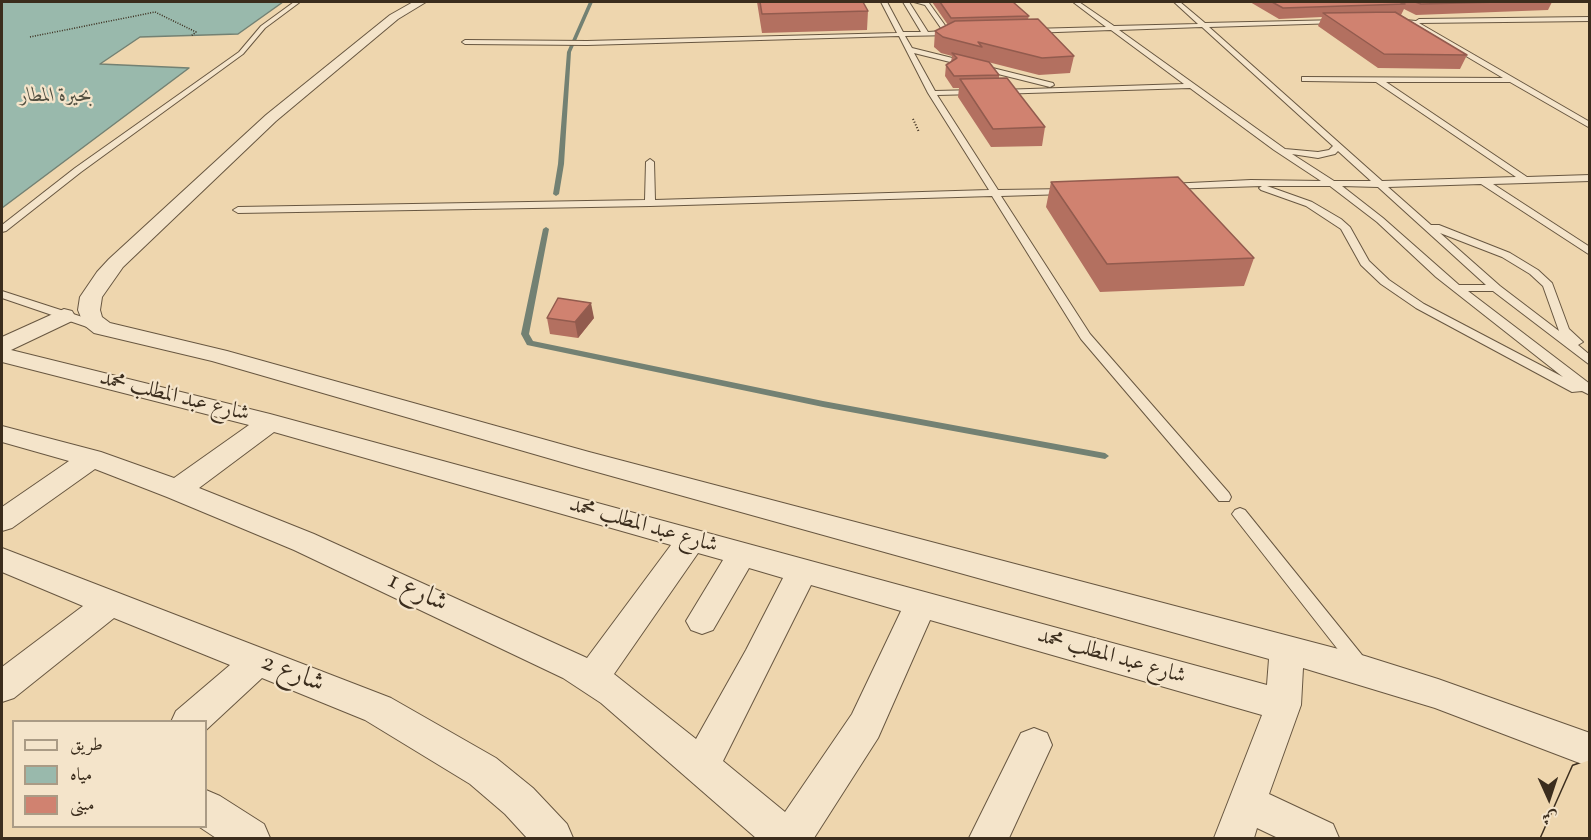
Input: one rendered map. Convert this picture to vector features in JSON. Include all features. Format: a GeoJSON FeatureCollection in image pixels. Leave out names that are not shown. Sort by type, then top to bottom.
{"type":"FeatureCollection","features":[{"type":"Feature","properties":{"kind":"highway"},"geometry":{"type":"LineString","coordinates":[[1567,838],[1590,783]]}},
{"type":"Feature","properties":{"kind":"street"},"geometry":{"type":"LineString","coordinates":[[420,2],[394,17],[272,118],[116,262],[91,297],[92,320],[102,328],[219,356],[612,467],[1365,671],[1437,694],[1590,750]]}},
{"type":"Feature","properties":{"kind":"street"},"geometry":{"type":"LineString","coordinates":[[2,346],[64,315]]}},
{"type":"Feature","properties":{"kind":"street","name":"شارع عبد المطلب محمد"},"geometry":{"type":"LineString","coordinates":[[2,355],[270,422],[1283,705]]}},
{"type":"Feature","properties":{"kind":"street"},"geometry":{"type":"LineString","coordinates":[[177,490],[270,422]]}},
{"type":"Feature","properties":{"kind":"street","name":"شارع 1"},"geometry":{"type":"LineString","coordinates":[[2,434],[92,458],[177,490],[304,542],[535,647],[613,692],[789,838]]}},
{"type":"Feature","properties":{"kind":"street"},"geometry":{"type":"LineString","coordinates":[[2,521],[92,458]]}},
{"type":"Feature","properties":{"kind":"street"},"geometry":{"type":"LineString","coordinates":[[592,678],[691,540]]}},
{"type":"Feature","properties":{"kind":"street"},"geometry":{"type":"LineString","coordinates":[[702,621],[742,554]]}},
{"type":"Feature","properties":{"kind":"street","name":"شارع 2"},"geometry":{"type":"LineString","coordinates":[[2,560],[378,709],[483,771],[519,801],[553,838]]}},
{"type":"Feature","properties":{"kind":"street"},"geometry":{"type":"LineString","coordinates":[[701,765],[758,660],[802,571]]}},
{"type":"Feature","properties":{"kind":"street"},"geometry":{"type":"LineString","coordinates":[[2,687],[110,603]]}},
{"type":"Feature","properties":{"kind":"street"},"geometry":{"type":"LineString","coordinates":[[789,838],[865,726],[905,642],[920,604]]}},
{"type":"Feature","properties":{"kind":"street"},"geometry":{"type":"LineString","coordinates":[[1287,649],[1283,705],[1242,821],[1319,838]]}},
{"type":"Feature","properties":{"kind":"street"},"geometry":{"type":"LineString","coordinates":[[191,720],[257,662]]}},
{"type":"Feature","properties":{"kind":"street"},"geometry":{"type":"LineString","coordinates":[[988,838],[1034,745]]}},
{"type":"Feature","properties":{"kind":"street"},"geometry":{"type":"LineString","coordinates":[[207,810],[250,838]]}},
{"type":"Feature","properties":{"kind":"lane"},"geometry":{"type":"LineString","coordinates":[[2,229],[78,170],[241,53],[263,27],[297,2]]}},
{"type":"Feature","properties":{"kind":"lane"},"geometry":{"type":"LineString","coordinates":[[884,2],[932,93],[1085,336],[1224,497]]}},
{"type":"Feature","properties":{"kind":"lane"},"geometry":{"type":"LineString","coordinates":[[906,2],[926,34]]}},
{"type":"Feature","properties":{"kind":"lane"},"geometry":{"type":"LineString","coordinates":[[917,2],[927,4],[946,33]]}},
{"type":"Feature","properties":{"kind":"lane"},"geometry":{"type":"LineString","coordinates":[[1076,2],[1277,148],[1334,185],[1380,219],[1457,288],[1590,391]]}},
{"type":"Feature","properties":{"kind":"lane"},"geometry":{"type":"LineString","coordinates":[[1177,2],[1337,146],[1383,184],[1496,288],[1590,361]]}},
{"type":"Feature","properties":{"kind":"lane"},"geometry":{"type":"LineString","coordinates":[[1590,12],[1577,12],[1590,18]]}},
{"type":"Feature","properties":{"kind":"lane"},"geometry":{"type":"LineString","coordinates":[[1389,18],[1437,20],[1590,18]]}},
{"type":"Feature","properties":{"kind":"lane"},"geometry":{"type":"LineString","coordinates":[[1417,20],[1511,80],[1590,126]]}},
{"type":"Feature","properties":{"kind":"lane"},"geometry":{"type":"LineString","coordinates":[[1028,31],[1347,21]]}},
{"type":"Feature","properties":{"kind":"lane"},"geometry":{"type":"LineString","coordinates":[[465,42],[587,42],[958,33]]}},
{"type":"Feature","properties":{"kind":"lane"},"geometry":{"type":"LineString","coordinates":[[910,50],[1073,90]]}},
{"type":"Feature","properties":{"kind":"lane"},"geometry":{"type":"LineString","coordinates":[[1305,79],[1511,80]]}},
{"type":"Feature","properties":{"kind":"lane"},"geometry":{"type":"LineString","coordinates":[[1377,79],[1524,179]]}},
{"type":"Feature","properties":{"kind":"lane"},"geometry":{"type":"LineString","coordinates":[[932,93],[1192,86]]}},
{"type":"Feature","properties":{"kind":"lane"},"geometry":{"type":"LineString","coordinates":[[1277,148],[1318,155],[1332,152],[1337,146]]}},
{"type":"Feature","properties":{"kind":"lane"},"geometry":{"type":"LineString","coordinates":[[650,162],[650,203]]}},
{"type":"Feature","properties":{"kind":"lane"},"geometry":{"type":"LineString","coordinates":[[1159,187],[1251,183],[1334,185],[1590,178]]}},
{"type":"Feature","properties":{"kind":"lane"},"geometry":{"type":"LineString","coordinates":[[1480,180],[1590,252]]}},
{"type":"Feature","properties":{"kind":"lane"},"geometry":{"type":"LineString","coordinates":[[1251,183],[1309,204],[1328,214],[1345,228],[1365,263],[1401,294],[1455,327],[1590,395]]}},
{"type":"Feature","properties":{"kind":"lane"},"geometry":{"type":"LineString","coordinates":[[238,210],[650,203],[1078,190]]}},
{"type":"Feature","properties":{"kind":"lane"},"geometry":{"type":"LineString","coordinates":[[1426,223],[1506,255],[1534,272],[1551,292],[1564,330],[1590,354]]}},
{"type":"Feature","properties":{"kind":"lane"},"geometry":{"type":"LineString","coordinates":[[1457,288],[1496,288]]}},
{"type":"Feature","properties":{"kind":"lane"},"geometry":{"type":"LineString","coordinates":[[2,294],[102,328]]}},
{"type":"Feature","properties":{"kind":"lane"},"geometry":{"type":"LineString","coordinates":[[1240,514],[1365,671]]}},
{"type":"Feature","properties":{"kind":"path"},"geometry":{"type":"LineString","coordinates":[[30,37],[154,12],[196,32],[191,36]]}},
{"type":"Feature","properties":{"kind":"path"},"geometry":{"type":"LineString","coordinates":[[913,119],[919,132]]}},
{"type":"Feature","properties":{"kind":"water","name":"بحيرة المطار"},"geometry":{"type":"Polygon","coordinates":[[[2,2],[283,2],[238,34],[140,37],[100,64],[189,68],[2,208],[2,2]]]}},
{"type":"Feature","properties":{"kind":"building"},"geometry":{"type":"Polygon","coordinates":[[[760,2],[863,2],[868,11],[762,14],[760,2]]]}},
{"type":"Feature","properties":{"kind":"building"},"geometry":{"type":"Polygon","coordinates":[[[940,2],[1013,2],[1029,16],[951,18],[940,2]]]}},
{"type":"Feature","properties":{"kind":"building"},"geometry":{"type":"Polygon","coordinates":[[[1272,2],[1399,2],[1405,4],[1283,8],[1272,2]]]}},
{"type":"Feature","properties":{"kind":"building"},"geometry":{"type":"Polygon","coordinates":[[[1415,2],[1500,2],[1421,4],[1415,2]]]}},
{"type":"Feature","properties":{"kind":"building"},"geometry":{"type":"Polygon","coordinates":[[[1395,12],[1467,55],[1384,54],[1323,13],[1395,12]]]}},
{"type":"Feature","properties":{"kind":"building"},"geometry":{"type":"Polygon","coordinates":[[[1038,19],[1074,56],[1042,58],[978,42],[982,47],[943,37],[935,31],[955,21],[1038,19]]]}},
{"type":"Feature","properties":{"kind":"building"},"geometry":{"type":"Polygon","coordinates":[[[952,53],[989,62],[999,75],[954,76],[946,65],[957,58],[952,53]]]}},
{"type":"Feature","properties":{"kind":"building"},"geometry":{"type":"Polygon","coordinates":[[[1007,78],[1045,127],[993,129],[960,79],[1007,78]]]}},
{"type":"Feature","properties":{"kind":"building"},"geometry":{"type":"Polygon","coordinates":[[[1178,177],[1254,258],[1107,264],[1051,182],[1178,177]]]}},
{"type":"Feature","properties":{"kind":"building"},"geometry":{"type":"Polygon","coordinates":[[[558,298],[591,303],[575,322],[547,318],[558,298]]]}},
{"type":"Feature","properties":{"kind":"waterway"},"geometry":{"type":"LineString","coordinates":[[556,194],[561,164],[569,52],[591,2]]}},
{"type":"Feature","properties":{"kind":"waterway"},"geometry":{"type":"LineString","coordinates":[[546,229],[525,334],[530,343],[823,404],[1105,456]]}}]}
